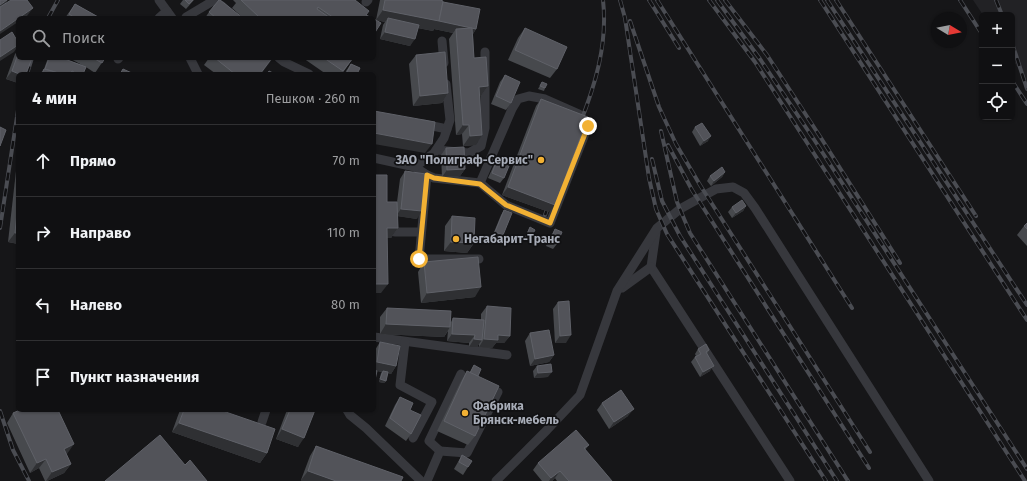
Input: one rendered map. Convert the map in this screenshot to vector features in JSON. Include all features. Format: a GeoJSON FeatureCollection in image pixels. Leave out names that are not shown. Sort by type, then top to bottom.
{"type":"FeatureCollection","features":[{"type":"Feature","properties":{"kind":"street"},"geometry":{"type":"LineString","coordinates":[[159,0],[169,14]]}},
{"type":"Feature","properties":{"kind":"street"},"geometry":{"type":"LineString","coordinates":[[189,16],[213,1],[222,6],[233,16]]}},
{"type":"Feature","properties":{"kind":"street"},"geometry":{"type":"LineString","coordinates":[[415,167],[437,150],[444,138],[450,120],[442,41]]}},
{"type":"Feature","properties":{"kind":"street"},"geometry":{"type":"LineString","coordinates":[[437,150],[469,153],[481,146],[485,128],[485,52]]}},
{"type":"Feature","properties":{"kind":"street"},"geometry":{"type":"LineString","coordinates":[[191,60],[194,72]]}},
{"type":"Feature","properties":{"kind":"street"},"geometry":{"type":"LineString","coordinates":[[282,60],[305,72]]}},
{"type":"Feature","properties":{"kind":"street"},"geometry":{"type":"LineString","coordinates":[[480,184],[512,110],[518,100],[529,96],[545,99],[579,114]]}},
{"type":"Feature","properties":{"kind":"street"},"geometry":{"type":"LineString","coordinates":[[410,121],[447,129]]}},
{"type":"Feature","properties":{"kind":"street"},"geometry":{"type":"LineString","coordinates":[[376,158],[415,167],[434,178],[480,184],[506,205],[550,223],[588,126]]}},
{"type":"Feature","properties":{"kind":"street"},"geometry":{"type":"LineString","coordinates":[[427,175],[419,259],[478,259]]}},
{"type":"Feature","properties":{"kind":"street"},"geometry":{"type":"LineString","coordinates":[[496,481],[580,395],[617,291],[657,228],[680,209],[716,189],[733,187],[744,193],[755,208],[929,481]]}},
{"type":"Feature","properties":{"kind":"street"},"geometry":{"type":"LineString","coordinates":[[657,228],[651,266],[790,481]]}},
{"type":"Feature","properties":{"kind":"street"},"geometry":{"type":"LineString","coordinates":[[395,232],[422,232]]}},
{"type":"Feature","properties":{"kind":"street"},"geometry":{"type":"LineString","coordinates":[[617,291],[651,266]]}},
{"type":"Feature","properties":{"kind":"street"},"geometry":{"type":"LineString","coordinates":[[376,337],[507,355]]}},
{"type":"Feature","properties":{"kind":"street"},"geometry":{"type":"LineString","coordinates":[[405,342],[400,385],[432,402],[413,438]]}},
{"type":"Feature","properties":{"kind":"street"},"geometry":{"type":"LineString","coordinates":[[461,374],[430,441],[440,451],[467,453],[498,392]]}},
{"type":"Feature","properties":{"kind":"street"},"geometry":{"type":"LineString","coordinates":[[262,422],[265,412]]}},
{"type":"Feature","properties":{"kind":"street"},"geometry":{"type":"LineString","coordinates":[[348,412],[421,481]]}},
{"type":"Feature","properties":{"kind":"street"},"geometry":{"type":"LineString","coordinates":[[427,481],[440,451]]}},
{"type":"Feature","properties":{"kind":"shaded area"},"geometry":{"type":"Polygon","coordinates":[[[973,0],[1027,0],[1027,81],[1015,63],[1015,12],[981,12],[973,0]]]}},
{"type":"Feature","properties":{"kind":"building"},"geometry":{"type":"Polygon","coordinates":[[[0,0],[7,0],[0,5],[0,0]]]}},
{"type":"Feature","properties":{"kind":"building"},"geometry":{"type":"Polygon","coordinates":[[[11,0],[27,0],[33,8],[22,16],[16,16],[16,20],[0,31],[0,7],[11,0]]]}},
{"type":"Feature","properties":{"kind":"building"},"geometry":{"type":"Polygon","coordinates":[[[185,0],[193,0],[189,4],[185,0]]]}},
{"type":"Feature","properties":{"kind":"building"},"geometry":{"type":"Polygon","coordinates":[[[220,0],[240,16],[214,16],[209,12],[220,0]]]}},
{"type":"Feature","properties":{"kind":"building"},"geometry":{"type":"Polygon","coordinates":[[[241,0],[355,0],[369,11],[366,15],[368,16],[331,16],[318,7],[317,9],[327,16],[258,16],[241,0]]]}},
{"type":"Feature","properties":{"kind":"building"},"geometry":{"type":"Polygon","coordinates":[[[385,0],[443,1],[439,21],[383,10],[385,0]]]}},
{"type":"Feature","properties":{"kind":"building"},"geometry":{"type":"Polygon","coordinates":[[[443,2],[480,9],[476,29],[439,21],[443,2]]]}},
{"type":"Feature","properties":{"kind":"building"},"geometry":{"type":"Polygon","coordinates":[[[75,4],[96,16],[72,16],[69,14],[75,4]]]}},
{"type":"Feature","properties":{"kind":"building"},"geometry":{"type":"Polygon","coordinates":[[[388,18],[419,25],[415,39],[385,32],[388,18]]]}},
{"type":"Feature","properties":{"kind":"building"},"geometry":{"type":"Polygon","coordinates":[[[376,20],[381,23],[376,31],[376,20]]]}},
{"type":"Feature","properties":{"kind":"building"},"geometry":{"type":"Polygon","coordinates":[[[472,28],[474,58],[486,57],[488,86],[479,87],[482,135],[470,136],[469,125],[463,125],[456,29],[472,28]]]}},
{"type":"Feature","properties":{"kind":"building"},"geometry":{"type":"Polygon","coordinates":[[[525,28],[567,47],[557,69],[515,50],[525,28]]]}},
{"type":"Feature","properties":{"kind":"building"},"geometry":{"type":"Polygon","coordinates":[[[12,32],[16,39],[16,46],[0,57],[0,40],[12,32]]]}},
{"type":"Feature","properties":{"kind":"building"},"geometry":{"type":"Polygon","coordinates":[[[445,52],[448,93],[420,96],[416,55],[445,52]]]}},
{"type":"Feature","properties":{"kind":"building"},"geometry":{"type":"Polygon","coordinates":[[[16,60],[31,60],[27,72],[16,73],[12,71],[16,60]]]}},
{"type":"Feature","properties":{"kind":"building"},"geometry":{"type":"Polygon","coordinates":[[[48,60],[67,60],[86,67],[84,72],[55,72],[45,69],[48,60]]]}},
{"type":"Feature","properties":{"kind":"building"},"geometry":{"type":"Polygon","coordinates":[[[97,60],[104,60],[102,63],[97,60]]]}},
{"type":"Feature","properties":{"kind":"building"},"geometry":{"type":"Polygon","coordinates":[[[218,60],[270,60],[262,72],[232,72],[218,60]]]}},
{"type":"Feature","properties":{"kind":"building"},"geometry":{"type":"Polygon","coordinates":[[[327,60],[351,60],[343,71],[327,60]]]}},
{"type":"Feature","properties":{"kind":"building"},"geometry":{"type":"Polygon","coordinates":[[[351,64],[360,68],[358,72],[347,72],[351,64]]]}},
{"type":"Feature","properties":{"kind":"building"},"geometry":{"type":"Polygon","coordinates":[[[44,69],[55,72],[43,72],[44,69]]]}},
{"type":"Feature","properties":{"kind":"building"},"geometry":{"type":"Polygon","coordinates":[[[123,69],[130,72],[121,72],[123,69]]]}},
{"type":"Feature","properties":{"kind":"building"},"geometry":{"type":"Polygon","coordinates":[[[505,75],[520,82],[511,103],[496,96],[505,75]]]}},
{"type":"Feature","properties":{"kind":"building"},"geometry":{"type":"Polygon","coordinates":[[[542,82],[547,84],[545,88],[540,86],[542,82]]]}},
{"type":"Feature","properties":{"kind":"building"},"geometry":{"type":"Polygon","coordinates":[[[541,99],[588,117],[555,205],[508,187],[541,99]]]}},
{"type":"Feature","properties":{"kind":"building"},"geometry":{"type":"Polygon","coordinates":[[[376,111],[435,122],[432,144],[376,133],[376,111]]]}},
{"type":"Feature","properties":{"kind":"building"},"geometry":{"type":"Polygon","coordinates":[[[702,123],[711,136],[704,141],[695,127],[702,123]]]}},
{"type":"Feature","properties":{"kind":"building"},"geometry":{"type":"Polygon","coordinates":[[[0,127],[6,130],[0,146],[0,127]]]}},
{"type":"Feature","properties":{"kind":"building"},"geometry":{"type":"Polygon","coordinates":[[[464,147],[465,169],[447,170],[446,148],[464,147]]]}},
{"type":"Feature","properties":{"kind":"building"},"geometry":{"type":"Polygon","coordinates":[[[497,160],[509,166],[504,178],[492,173],[497,160]]]}},
{"type":"Feature","properties":{"kind":"building"},"geometry":{"type":"Polygon","coordinates":[[[722,167],[725,172],[714,181],[710,176],[722,167]]]}},
{"type":"Feature","properties":{"kind":"building"},"geometry":{"type":"Polygon","coordinates":[[[405,171],[426,174],[422,211],[401,209],[405,171]]]}},
{"type":"Feature","properties":{"kind":"building"},"geometry":{"type":"Polygon","coordinates":[[[376,175],[387,175],[387,202],[397,202],[398,228],[387,228],[388,284],[376,284],[376,175]]]}},
{"type":"Feature","properties":{"kind":"building"},"geometry":{"type":"Polygon","coordinates":[[[742,200],[746,206],[736,213],[732,207],[742,200]]]}},
{"type":"Feature","properties":{"kind":"building"},"geometry":{"type":"Polygon","coordinates":[[[504,210],[512,213],[503,235],[495,232],[504,210]]]}},
{"type":"Feature","properties":{"kind":"building"},"geometry":{"type":"Polygon","coordinates":[[[452,216],[475,218],[474,243],[451,242],[452,216]]]}},
{"type":"Feature","properties":{"kind":"building"},"geometry":{"type":"Polygon","coordinates":[[[530,227],[535,230],[531,237],[527,234],[530,227]]]}},
{"type":"Feature","properties":{"kind":"building"},"geometry":{"type":"Polygon","coordinates":[[[555,229],[562,232],[557,244],[550,241],[555,229]]]}},
{"type":"Feature","properties":{"kind":"building"},"geometry":{"type":"Polygon","coordinates":[[[478,257],[481,287],[427,293],[424,262],[478,257]]]}},
{"type":"Feature","properties":{"kind":"building"},"geometry":{"type":"Polygon","coordinates":[[[569,301],[571,335],[560,336],[558,302],[569,301]]]}},
{"type":"Feature","properties":{"kind":"building"},"geometry":{"type":"Polygon","coordinates":[[[487,306],[511,308],[510,336],[498,335],[498,340],[484,339],[487,306]]]}},
{"type":"Feature","properties":{"kind":"building"},"geometry":{"type":"Polygon","coordinates":[[[387,308],[451,311],[450,327],[386,324],[387,308]]]}},
{"type":"Feature","properties":{"kind":"building"},"geometry":{"type":"Polygon","coordinates":[[[453,318],[484,320],[482,340],[474,339],[475,335],[452,334],[453,318]]]}},
{"type":"Feature","properties":{"kind":"building"},"geometry":{"type":"Polygon","coordinates":[[[549,330],[554,355],[535,359],[530,333],[549,330]]]}},
{"type":"Feature","properties":{"kind":"building"},"geometry":{"type":"Polygon","coordinates":[[[380,342],[400,346],[396,366],[377,362],[380,342]]]}},
{"type":"Feature","properties":{"kind":"building"},"geometry":{"type":"Polygon","coordinates":[[[706,344],[709,350],[706,352],[714,366],[703,372],[695,357],[701,354],[698,349],[706,344]]]}},
{"type":"Feature","properties":{"kind":"building"},"geometry":{"type":"Polygon","coordinates":[[[551,364],[552,372],[538,373],[537,366],[551,364]]]}},
{"type":"Feature","properties":{"kind":"building"},"geometry":{"type":"Polygon","coordinates":[[[474,365],[481,369],[478,376],[470,373],[474,365]]]}},
{"type":"Feature","properties":{"kind":"building"},"geometry":{"type":"Polygon","coordinates":[[[383,371],[388,372],[386,381],[380,379],[383,371]]]}},
{"type":"Feature","properties":{"kind":"building","name":"Фабрика Брянск-мебель"},"geometry":{"type":"Polygon","coordinates":[[[467,371],[499,386],[475,436],[444,421],[467,371]]]}},
{"type":"Feature","properties":{"kind":"building"},"geometry":{"type":"Polygon","coordinates":[[[621,390],[634,409],[614,422],[602,403],[621,390]]]}},
{"type":"Feature","properties":{"kind":"building"},"geometry":{"type":"Polygon","coordinates":[[[400,397],[413,403],[410,410],[421,415],[411,434],[390,418],[400,397]]]}},
{"type":"Feature","properties":{"kind":"building"},"geometry":{"type":"Polygon","coordinates":[[[16,412],[59,412],[74,444],[64,449],[71,464],[52,472],[46,459],[37,463],[13,413],[16,412]]]}},
{"type":"Feature","properties":{"kind":"building"},"geometry":{"type":"Polygon","coordinates":[[[183,412],[226,412],[275,429],[267,453],[179,423],[183,412]]]}},
{"type":"Feature","properties":{"kind":"building"},"geometry":{"type":"Polygon","coordinates":[[[289,412],[314,412],[304,438],[282,429],[289,412]]]}},
{"type":"Feature","properties":{"kind":"building"},"geometry":{"type":"Polygon","coordinates":[[[576,430],[589,445],[584,448],[612,481],[569,481],[560,471],[551,478],[538,463],[576,430]]]}},
{"type":"Feature","properties":{"kind":"building"},"geometry":{"type":"Polygon","coordinates":[[[160,435],[185,465],[190,460],[207,481],[105,481],[160,435]]]}},
{"type":"Feature","properties":{"kind":"building"},"geometry":{"type":"Polygon","coordinates":[[[316,446],[403,477],[401,481],[336,481],[308,471],[316,446]]]}},
{"type":"Feature","properties":{"kind":"building"},"geometry":{"type":"Polygon","coordinates":[[[462,455],[472,461],[468,467],[459,462],[462,455]]]}},
{"type":"Feature","properties":{"kind":"railway"},"geometry":{"type":"LineString","coordinates":[[49,16],[58,0]]}},
{"type":"Feature","properties":{"kind":"railway"},"geometry":{"type":"LineString","coordinates":[[579,126],[595,80],[602,49],[604,33],[603,0]]}},
{"type":"Feature","properties":{"kind":"railway"},"geometry":{"type":"LineString","coordinates":[[620,0],[625,18],[649,178],[656,209],[667,234],[826,481]]}},
{"type":"Feature","properties":{"kind":"railway"},"geometry":{"type":"LineString","coordinates":[[649,0],[679,48]]}},
{"type":"Feature","properties":{"kind":"railway"},"geometry":{"type":"LineString","coordinates":[[657,0],[852,308]]}},
{"type":"Feature","properties":{"kind":"railway"},"geometry":{"type":"LineString","coordinates":[[709,0],[755,62],[1025,481]]}},
{"type":"Feature","properties":{"kind":"railway"},"geometry":{"type":"LineString","coordinates":[[717,0],[760,59],[815,141],[1027,469]]}},
{"type":"Feature","properties":{"kind":"railway"},"geometry":{"type":"LineString","coordinates":[[725,0],[767,55],[900,263]]}},
{"type":"Feature","properties":{"kind":"railway"},"geometry":{"type":"LineString","coordinates":[[820,0],[1027,320]]}},
{"type":"Feature","properties":{"kind":"railway"},"geometry":{"type":"LineString","coordinates":[[827,0],[1027,305]]}},
{"type":"Feature","properties":{"kind":"railway"},"geometry":{"type":"LineString","coordinates":[[836,0],[976,216]]}},
{"type":"Feature","properties":{"kind":"railway"},"geometry":{"type":"LineString","coordinates":[[960,0],[979,29]]}},
{"type":"Feature","properties":{"kind":"railway"},"geometry":{"type":"LineString","coordinates":[[996,0],[1001,12]]}},
{"type":"Feature","properties":{"kind":"railway"},"geometry":{"type":"LineString","coordinates":[[630,21],[659,107],[676,144],[700,185],[870,452]]}},
{"type":"Feature","properties":{"kind":"railway"},"geometry":{"type":"LineString","coordinates":[[1014,48],[1027,89]]}},
{"type":"Feature","properties":{"kind":"railway"},"geometry":{"type":"LineString","coordinates":[[28,72],[31,60]]}},
{"type":"Feature","properties":{"kind":"railway"},"geometry":{"type":"LineString","coordinates":[[1014,84],[1027,104]]}},
{"type":"Feature","properties":{"kind":"railway"},"geometry":{"type":"LineString","coordinates":[[0,228],[16,123]]}},
{"type":"Feature","properties":{"kind":"railway"},"geometry":{"type":"LineString","coordinates":[[661,131],[677,202],[690,233],[848,481]]}},
{"type":"Feature","properties":{"kind":"railway"},"geometry":{"type":"LineString","coordinates":[[668,145],[692,190],[869,468]]}},
{"type":"Feature","properties":{"kind":"railway"},"geometry":{"type":"LineString","coordinates":[[652,159],[662,201],[680,236],[837,481]]}},
{"type":"Feature","properties":{"kind":"railway"},"geometry":{"type":"LineString","coordinates":[[545,215],[550,201]]}},
{"type":"Feature","properties":{"kind":"railway"},"geometry":{"type":"LineString","coordinates":[[0,411],[13,450],[29,481]]}},
{"type":"Feature","properties":{"kind":"place","name":"ЗАО \"Полиграф-Сервис\""},"geometry":{"type":"Point","coordinates":[541,160]}},
{"type":"Feature","properties":{"kind":"place","name":"Негабарит-Транс"},"geometry":{"type":"Point","coordinates":[456,239]}},
{"type":"Feature","properties":{"kind":"place","name":"Фабрика Брянск-мебель"},"geometry":{"type":"Point","coordinates":[465,413]}},
{"type":"Feature","properties":{"kind":"route"},"geometry":{"type":"LineString","coordinates":[[419,259],[427,175],[434,178],[480,184],[506,205],[550,223],[588,126]]}}]}
